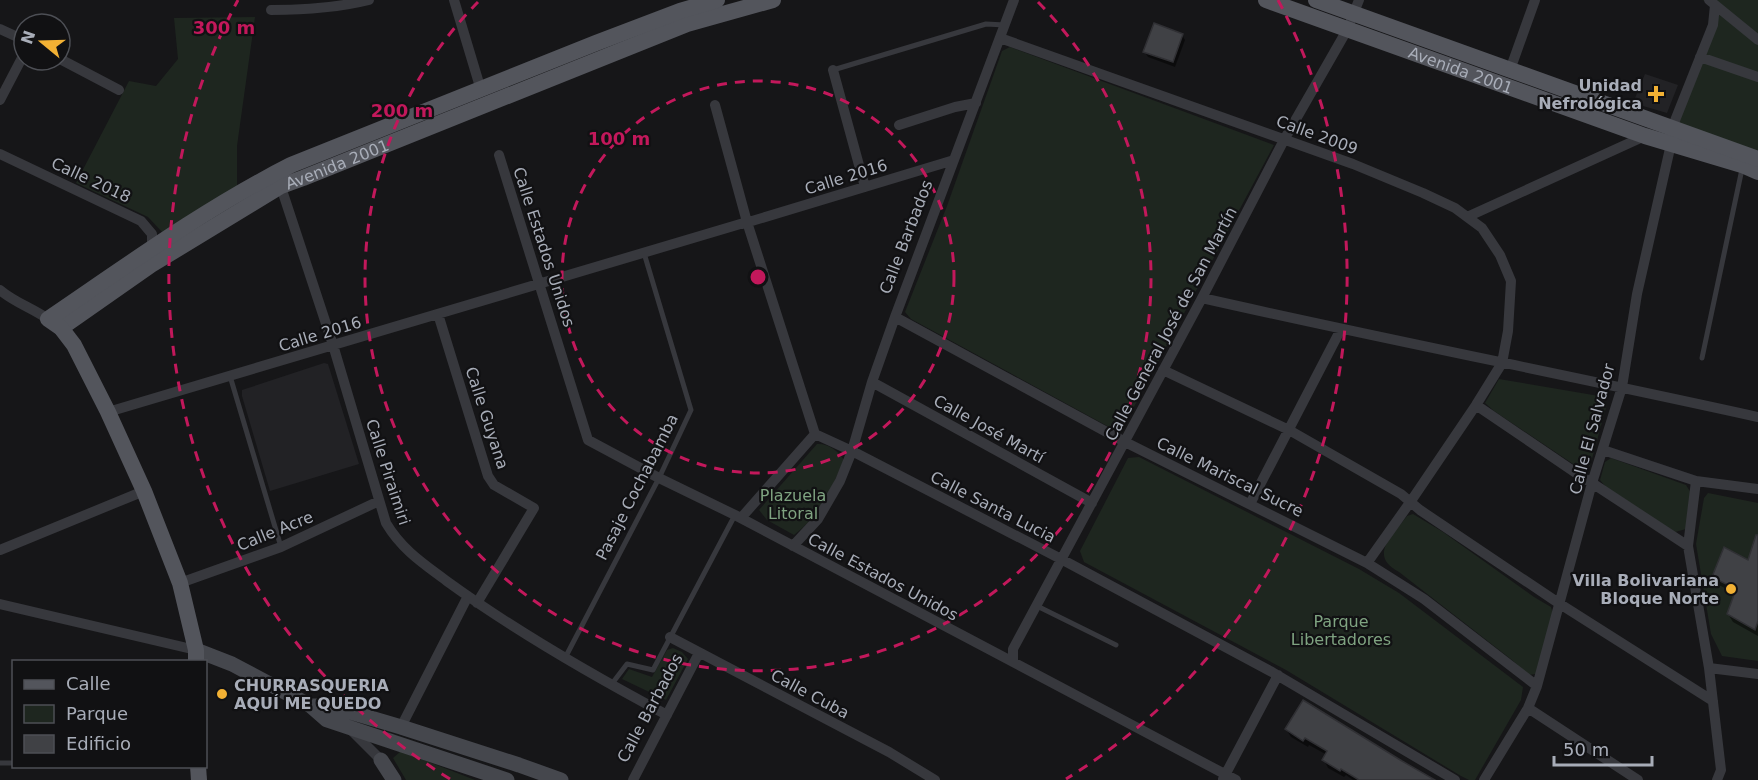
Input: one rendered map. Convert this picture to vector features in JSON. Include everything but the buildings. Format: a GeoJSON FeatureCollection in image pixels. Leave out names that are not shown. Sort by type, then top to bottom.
{"type":"FeatureCollection","features":[{"type":"Feature","properties":{"kind":"main road","name":"Avenida 2001"},"geometry":{"type":"LineString","coordinates":[[54,324],[152,256],[278,179],[349,141],[481,90],[678,6],[717,0]]}},
{"type":"Feature","properties":{"kind":"main road","name":"Avenida 2001"},"geometry":{"type":"LineString","coordinates":[[278,179],[303,178],[687,24],[773,0]]}},
{"type":"Feature","properties":{"kind":"main road","name":"Avenida 2001"},"geometry":{"type":"LineString","coordinates":[[1266,0],[1645,136],[1671,136],[1758,159]]}},
{"type":"Feature","properties":{"kind":"main road","name":"Avenida 2001"},"geometry":{"type":"LineString","coordinates":[[1316,0],[1356,7],[1758,172]]}},
{"type":"Feature","properties":{"kind":"main road"},"geometry":{"type":"LineString","coordinates":[[54,324],[74,345],[144,491],[180,583],[196,656],[232,664],[312,706],[327,720],[507,780]]}},
{"type":"Feature","properties":{"kind":"main road"},"geometry":{"type":"LineString","coordinates":[[312,706],[330,706],[519,765],[550,778]]}},
{"type":"Feature","properties":{"kind":"main road"},"geometry":{"type":"LineString","coordinates":[[381,760],[394,780]]}},
{"type":"Feature","properties":{"kind":"street"},"geometry":{"type":"LineString","coordinates":[[271,10],[304,10],[369,0]]}},
{"type":"Feature","properties":{"kind":"street"},"geometry":{"type":"LineString","coordinates":[[454,0],[481,90]]}},
{"type":"Feature","properties":{"kind":"street","name":"Calle Barbados"},"geometry":{"type":"LineString","coordinates":[[793,546],[818,519],[840,481],[852,451],[872,382],[895,317],[1014,0]]}},
{"type":"Feature","properties":{"kind":"street"},"geometry":{"type":"LineString","coordinates":[[1509,70],[1535,0]]}},
{"type":"Feature","properties":{"kind":"street"},"geometry":{"type":"LineString","coordinates":[[1712,3],[1758,40]]}},
{"type":"Feature","properties":{"kind":"street","name":"Calle El Salvador"},"geometry":{"type":"LineString","coordinates":[[1484,780],[1528,708],[1537,686],[1592,483],[1622,387],[1637,294],[1671,136],[1713,25],[1712,3]]}},
{"type":"Feature","properties":{"kind":"street","name":"Calle General José de San Martín"},"geometry":{"type":"LineString","coordinates":[[1013,662],[1013,649],[1164,370],[1284,140],[1347,30],[1356,7]]}},
{"type":"Feature","properties":{"kind":"street","name":"Calle 2009"},"geometry":{"type":"LineString","coordinates":[[1000,38],[1353,164],[1455,208],[1482,228],[1500,255],[1511,281],[1508,331],[1502,363]]}},
{"type":"Feature","properties":{"kind":"street"},"geometry":{"type":"LineString","coordinates":[[1700,57],[1758,77]]}},
{"type":"Feature","properties":{"kind":"street"},"geometry":{"type":"LineString","coordinates":[[72,65],[119,90]]}},
{"type":"Feature","properties":{"kind":"street"},"geometry":{"type":"LineString","coordinates":[[833,70],[865,187]]}},
{"type":"Feature","properties":{"kind":"street"},"geometry":{"type":"LineString","coordinates":[[0,100],[15,72]]}},
{"type":"Feature","properties":{"kind":"street"},"geometry":{"type":"LineString","coordinates":[[899,125],[955,107],[976,103]]}},
{"type":"Feature","properties":{"kind":"street"},"geometry":{"type":"LineString","coordinates":[[715,105],[747,222],[815,434],[738,517]]}},
{"type":"Feature","properties":{"kind":"street"},"geometry":{"type":"LineString","coordinates":[[1467,217],[1645,136]]}},
{"type":"Feature","properties":{"kind":"street","name":"Calle 2018"},"geometry":{"type":"LineString","coordinates":[[0,154],[141,221],[152,234],[152,256]]}},
{"type":"Feature","properties":{"kind":"street","name":"Calle Estados Unidos"},"geometry":{"type":"LineString","coordinates":[[499,155],[588,441],[738,517],[1228,778]]}},
{"type":"Feature","properties":{"kind":"street","name":"Calle 2016"},"geometry":{"type":"LineString","coordinates":[[540,283],[954,160]]}},
{"type":"Feature","properties":{"kind":"street","name":"Calle Piraimiri"},"geometry":{"type":"LineString","coordinates":[[278,179],[333,345],[386,523],[393,536],[406,550],[473,600],[565,658],[667,715]]}},
{"type":"Feature","properties":{"kind":"street","name":"Calle 2016"},"geometry":{"type":"LineString","coordinates":[[108,412],[735,226]]}},
{"type":"Feature","properties":{"kind":"street"},"geometry":{"type":"LineString","coordinates":[[0,290],[5,302],[24,304],[54,324]]}},
{"type":"Feature","properties":{"kind":"street"},"geometry":{"type":"LineString","coordinates":[[1202,298],[1758,417]]}},
{"type":"Feature","properties":{"kind":"street","name":"Calle Guyana"},"geometry":{"type":"LineString","coordinates":[[401,728],[473,600],[534,508],[494,485],[488,476],[438,314]]}},
{"type":"Feature","properties":{"kind":"street","name":"Calle Mariscal Sucre"},"geometry":{"type":"LineString","coordinates":[[895,317],[1125,442],[1367,563],[1424,599],[1537,686]]}},
{"type":"Feature","properties":{"kind":"street"},"geometry":{"type":"LineString","coordinates":[[1250,504],[1341,329]]}},
{"type":"Feature","properties":{"kind":"street"},"geometry":{"type":"LineString","coordinates":[[1367,563],[1476,405],[1502,363]]}},
{"type":"Feature","properties":{"kind":"street"},"geometry":{"type":"LineString","coordinates":[[1164,370],[1289,430],[1401,494],[1420,510],[1560,603],[1713,701]]}},
{"type":"Feature","properties":{"kind":"street","name":"Calle José Martí"},"geometry":{"type":"LineString","coordinates":[[872,382],[1092,503]]}},
{"type":"Feature","properties":{"kind":"street"},"geometry":{"type":"LineString","coordinates":[[1476,405],[1688,546]]}},
{"type":"Feature","properties":{"kind":"street","name":"Calle Santa Lucia"},"geometry":{"type":"LineString","coordinates":[[815,434],[1062,560],[1278,675],[1455,780]]}},
{"type":"Feature","properties":{"kind":"street"},"geometry":{"type":"LineString","coordinates":[[1603,450],[1696,481],[1758,489]]}},
{"type":"Feature","properties":{"kind":"street"},"geometry":{"type":"LineString","coordinates":[[1696,481],[1688,546],[1709,668],[1721,770],[1717,780]]}},
{"type":"Feature","properties":{"kind":"street"},"geometry":{"type":"LineString","coordinates":[[0,550],[144,491]]}},
{"type":"Feature","properties":{"kind":"street","name":"Calle Acre"},"geometry":{"type":"LineString","coordinates":[[180,583],[281,547],[380,501]]}},
{"type":"Feature","properties":{"kind":"street"},"geometry":{"type":"LineString","coordinates":[[0,604],[196,656]]}},
{"type":"Feature","properties":{"kind":"street","name":"Calle Cuba"},"geometry":{"type":"LineString","coordinates":[[670,637],[889,752],[935,780]]}},
{"type":"Feature","properties":{"kind":"street","name":"Calle Barbados"},"geometry":{"type":"LineString","coordinates":[[633,780],[699,653]]}},
{"type":"Feature","properties":{"kind":"street"},"geometry":{"type":"LineString","coordinates":[[1709,668],[1758,674]]}},
{"type":"Feature","properties":{"kind":"street"},"geometry":{"type":"LineString","coordinates":[[1228,778],[1278,675]]}},
{"type":"Feature","properties":{"kind":"street"},"geometry":{"type":"LineString","coordinates":[[1528,708],[1638,780]]}},
{"type":"Feature","properties":{"kind":"street"},"geometry":{"type":"LineString","coordinates":[[349,727],[381,760]]}},
{"type":"Feature","properties":{"kind":"lane"},"geometry":{"type":"LineString","coordinates":[[833,70],[986,24],[1005,25]]}},
{"type":"Feature","properties":{"kind":"lane"},"geometry":{"type":"LineString","coordinates":[[1702,358],[1742,165]]}},
{"type":"Feature","properties":{"kind":"lane","name":"Pasaje Cochabamba"},"geometry":{"type":"LineString","coordinates":[[565,658],[659,478],[691,410],[644,253]]}},
{"type":"Feature","properties":{"kind":"lane"},"geometry":{"type":"LineString","coordinates":[[230,376],[281,547]]}},
{"type":"Feature","properties":{"kind":"lane","name":"Calle Barbados"},"geometry":{"type":"LineString","coordinates":[[611,685],[627,664],[654,670],[670,637],[738,517]]}},
{"type":"Feature","properties":{"kind":"lane"},"geometry":{"type":"LineString","coordinates":[[1037,606],[1116,645]]}},
{"type":"Feature","properties":{"kind":"shaded area","name":"Unidad Nefrológica"},"geometry":{"type":"Polygon","coordinates":[[[1645,74],[1678,85],[1667,113],[1633,103],[1645,74]]]}},
{"type":"Feature","properties":{"kind":"shaded area"},"geometry":{"type":"Polygon","coordinates":[[[324,363],[328,364],[359,464],[270,491],[242,390],[324,363]]]}},
{"type":"Feature","properties":{"kind":"green space"},"geometry":{"type":"Polygon","coordinates":[[[1702,0],[1758,0],[1758,162],[1672,128],[1715,5],[1702,0]]]}},
{"type":"Feature","properties":{"kind":"green space"},"geometry":{"type":"Polygon","coordinates":[[[255,17],[237,146],[237,187],[163,233],[148,217],[76,183],[129,81],[156,86],[178,59],[174,18],[255,17]]]}},
{"type":"Feature","properties":{"kind":"green space"},"geometry":{"type":"Polygon","coordinates":[[[1010,47],[1274,145],[1120,433],[911,319],[905,312],[947,206],[1002,51],[1010,47]]]}},
{"type":"Feature","properties":{"kind":"green space"},"geometry":{"type":"Polygon","coordinates":[[[1499,379],[1599,396],[1607,404],[1590,466],[1582,470],[1485,403],[1499,379]]]}},
{"type":"Feature","properties":{"kind":"green space","name":"Plazuela Litoral"},"geometry":{"type":"Polygon","coordinates":[[[817,444],[832,448],[844,460],[818,510],[794,535],[767,520],[759,510],[817,444]]]}},
{"type":"Feature","properties":{"kind":"green space","name":"Parque Libertadores"},"geometry":{"type":"Polygon","coordinates":[[[1139,457],[1359,569],[1399,593],[1523,687],[1521,700],[1475,780],[1461,776],[1286,670],[1084,562],[1080,551],[1128,458],[1139,457]]]}},
{"type":"Feature","properties":{"kind":"green space"},"geometry":{"type":"Polygon","coordinates":[[[1611,458],[1686,485],[1691,493],[1686,529],[1675,532],[1606,487],[1600,480],[1605,462],[1611,458]]]}},
{"type":"Feature","properties":{"kind":"green space","name":"Villa Bolivariana Bloque Norte"},"geometry":{"type":"Polygon","coordinates":[[[1708,493],[1758,503],[1758,661],[1722,656],[1711,634],[1696,544],[1704,498],[1708,493]]]}},
{"type":"Feature","properties":{"kind":"green space","name":"Parque Libertadores"},"geometry":{"type":"Polygon","coordinates":[[[1413,514],[1443,532],[1551,607],[1553,614],[1536,674],[1528,675],[1512,660],[1390,566],[1385,559],[1386,546],[1407,516],[1413,514]]]}},
{"type":"Feature","properties":{"kind":"green space"},"geometry":{"type":"Polygon","coordinates":[[[673,648],[682,652],[688,659],[666,700],[622,679],[629,669],[652,677],[667,650],[673,648]]]}},
{"type":"Feature","properties":{"kind":"green space"},"geometry":{"type":"Polygon","coordinates":[[[401,751],[475,780],[406,780],[393,758],[401,751]]]}},
{"type":"Feature","properties":{"kind":"place","name":"Unidad Nefrológica"},"geometry":{"type":"Point","coordinates":[1656,94]}},
{"type":"Feature","properties":{"kind":"place","name":"Villa Bolivariana Bloque Norte"},"geometry":{"type":"Point","coordinates":[1731,589]}},
{"type":"Feature","properties":{"kind":"place","name":"CHURRASQUERIA AQUÍ ME QUEDO"},"geometry":{"type":"Point","coordinates":[222,694]}}]}
